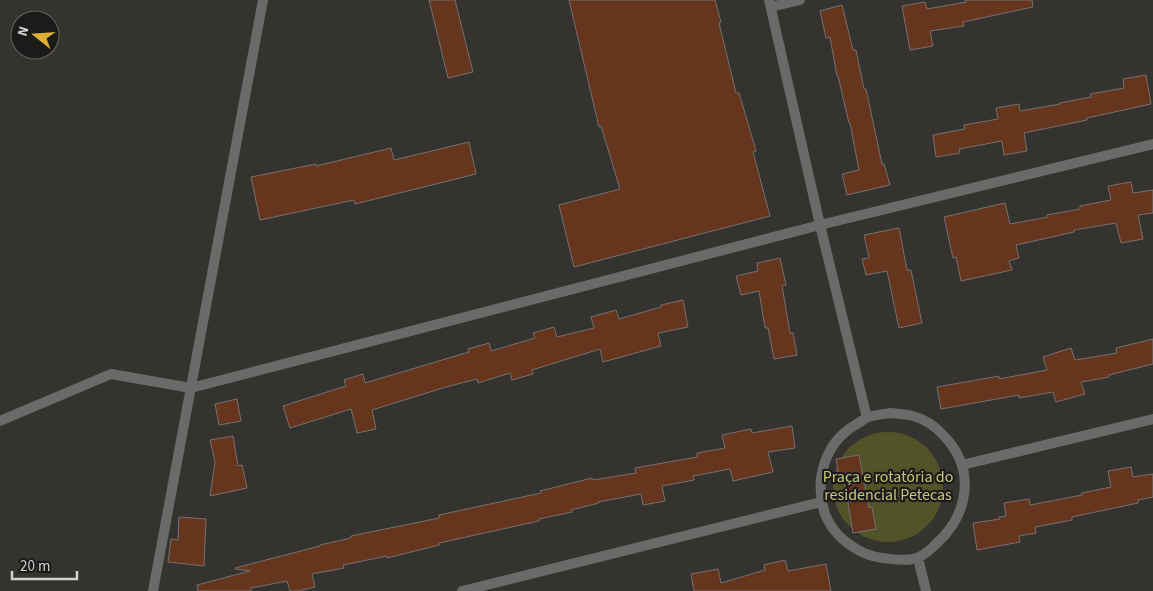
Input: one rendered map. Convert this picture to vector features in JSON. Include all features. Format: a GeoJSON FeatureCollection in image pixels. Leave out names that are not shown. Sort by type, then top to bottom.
{"type":"FeatureCollection","features":[{"type":"Feature","properties":{"kind":"street"},"geometry":{"type":"LineString","coordinates":[[153,591],[263,0]]}},
{"type":"Feature","properties":{"kind":"street"},"geometry":{"type":"LineString","coordinates":[[800,0],[770,4],[820,225],[867,418]]}},
{"type":"Feature","properties":{"kind":"street"},"geometry":{"type":"LineString","coordinates":[[0,421],[111,374],[191,388],[820,225],[1153,144]]}},
{"type":"Feature","properties":{"kind":"street"},"geometry":{"type":"LineString","coordinates":[[890,413],[914,416],[935,427],[952,444],[962,465],[965,488],[960,512],[949,532],[918,558],[891,559],[872,557],[854,548],[839,536],[828,520],[821,502],[820,476],[828,451],[845,431],[867,418],[890,413]]}},
{"type":"Feature","properties":{"kind":"street"},"geometry":{"type":"LineString","coordinates":[[962,465],[1153,419]]}},
{"type":"Feature","properties":{"kind":"street"},"geometry":{"type":"LineString","coordinates":[[462,591],[821,502]]}},
{"type":"Feature","properties":{"kind":"street"},"geometry":{"type":"LineString","coordinates":[[918,558],[926,591]]}},
{"type":"Feature","properties":{"kind":"green space","name":"Praça e rotatória do residencial Petecas"},"geometry":{"type":"Polygon","coordinates":[[[888,432],[909,436],[927,448],[939,466],[943,487],[939,508],[927,526],[909,538],[888,542],[867,538],[849,526],[837,508],[833,487],[837,466],[849,448],[867,436],[888,432]]]}},
{"type":"Feature","properties":{"kind":"building"},"geometry":{"type":"Polygon","coordinates":[[[429,0],[455,0],[473,72],[448,78],[429,0]]]}},
{"type":"Feature","properties":{"kind":"building"},"geometry":{"type":"Polygon","coordinates":[[[569,0],[715,0],[736,93],[739,93],[756,151],[753,152],[770,216],[574,267],[559,205],[620,189],[601,126],[599,127],[569,0]]]}},
{"type":"Feature","properties":{"kind":"building"},"geometry":{"type":"Polygon","coordinates":[[[965,0],[1032,0],[1033,7],[963,22],[964,26],[930,31],[933,46],[910,50],[902,6],[925,2],[927,9],[966,2],[965,0]]]}},
{"type":"Feature","properties":{"kind":"building"},"geometry":{"type":"Polygon","coordinates":[[[842,5],[853,50],[856,50],[864,89],[866,89],[882,164],[884,164],[890,185],[847,195],[842,174],[859,170],[830,37],[826,38],[820,11],[842,5]]]}},
{"type":"Feature","properties":{"kind":"building"},"geometry":{"type":"Polygon","coordinates":[[[1146,75],[1151,104],[1024,133],[1027,151],[1004,155],[1002,141],[959,149],[960,153],[936,157],[933,135],[965,129],[964,125],[998,119],[996,108],[1019,104],[1020,111],[1060,104],[1091,97],[1090,94],[1124,88],[1123,79],[1146,75]]]}},
{"type":"Feature","properties":{"kind":"building"},"geometry":{"type":"Polygon","coordinates":[[[469,142],[476,174],[355,204],[354,200],[260,220],[251,177],[316,164],[316,166],[391,148],[394,160],[469,142]]]}},
{"type":"Feature","properties":{"kind":"building"},"geometry":{"type":"Polygon","coordinates":[[[1131,182],[1133,193],[1153,190],[1153,213],[1138,215],[1143,239],[1121,243],[1116,223],[1074,230],[1074,232],[1016,245],[1019,258],[1009,261],[1012,270],[961,281],[956,257],[953,258],[944,217],[1005,203],[1010,224],[1048,217],[1047,215],[1080,209],[1080,206],[1111,200],[1108,186],[1131,182]]]}},
{"type":"Feature","properties":{"kind":"building"},"geometry":{"type":"Polygon","coordinates":[[[899,228],[907,270],[911,270],[922,323],[899,328],[887,271],[866,275],[862,259],[869,258],[864,235],[899,228]]]}},
{"type":"Feature","properties":{"kind":"building"},"geometry":{"type":"Polygon","coordinates":[[[780,258],[786,285],[782,286],[790,333],[793,333],[797,355],[774,359],[768,328],[765,328],[759,291],[741,295],[736,276],[758,271],[757,263],[780,258]]]}},
{"type":"Feature","properties":{"kind":"building"},"geometry":{"type":"Polygon","coordinates":[[[683,300],[688,327],[658,333],[661,346],[603,362],[600,349],[532,370],[533,374],[512,380],[510,373],[478,383],[477,379],[446,387],[372,410],[376,429],[357,433],[351,409],[290,428],[283,406],[346,386],[344,380],[363,374],[365,383],[469,352],[468,349],[489,343],[491,351],[535,338],[533,333],[554,327],[557,337],[594,328],[591,317],[616,310],[619,319],[683,300]]]}},
{"type":"Feature","properties":{"kind":"building"},"geometry":{"type":"Polygon","coordinates":[[[1153,339],[1153,364],[1109,375],[1109,377],[1081,382],[1085,394],[1056,402],[1053,392],[1019,398],[1019,395],[941,409],[937,387],[999,376],[999,379],[1047,370],[1043,357],[1071,348],[1075,360],[1117,353],[1116,348],[1153,339]]]}},
{"type":"Feature","properties":{"kind":"building"},"geometry":{"type":"Polygon","coordinates":[[[237,399],[241,421],[219,425],[215,404],[237,399]]]}},
{"type":"Feature","properties":{"kind":"building"},"geometry":{"type":"Polygon","coordinates":[[[792,426],[795,448],[768,452],[773,472],[733,481],[730,469],[693,476],[694,480],[662,486],[665,501],[643,505],[641,494],[598,502],[571,510],[572,512],[539,519],[539,521],[439,543],[439,545],[387,558],[387,556],[343,565],[344,568],[312,574],[315,587],[298,591],[290,591],[287,581],[251,588],[251,591],[198,591],[197,585],[250,571],[235,568],[351,538],[351,536],[439,518],[439,515],[541,493],[540,491],[592,478],[593,480],[636,473],[635,468],[697,457],[697,453],[725,448],[722,435],[751,429],[752,433],[792,426]]]}},
{"type":"Feature","properties":{"kind":"building"},"geometry":{"type":"Polygon","coordinates":[[[233,436],[238,466],[242,465],[247,488],[210,496],[215,462],[210,440],[233,436]]]}},
{"type":"Feature","properties":{"kind":"building"},"geometry":{"type":"Polygon","coordinates":[[[859,455],[869,508],[872,507],[876,529],[853,533],[844,480],[840,481],[836,459],[859,455]]]}},
{"type":"Feature","properties":{"kind":"building"},"geometry":{"type":"Polygon","coordinates":[[[1131,467],[1133,477],[1153,474],[1153,497],[1138,500],[1138,503],[1072,517],[1072,520],[1035,527],[1036,533],[1019,536],[1020,542],[977,550],[973,523],[1000,519],[999,517],[1006,516],[1004,503],[1029,499],[1030,505],[1082,495],[1082,493],[1111,487],[1108,471],[1131,467]]]}},
{"type":"Feature","properties":{"kind":"building"},"geometry":{"type":"Polygon","coordinates":[[[179,517],[206,519],[204,566],[168,562],[171,539],[178,540],[179,517]]]}},
{"type":"Feature","properties":{"kind":"building"},"geometry":{"type":"Polygon","coordinates":[[[785,560],[788,571],[826,564],[831,591],[694,591],[691,574],[718,569],[721,583],[765,570],[764,565],[785,560]]]}}]}
